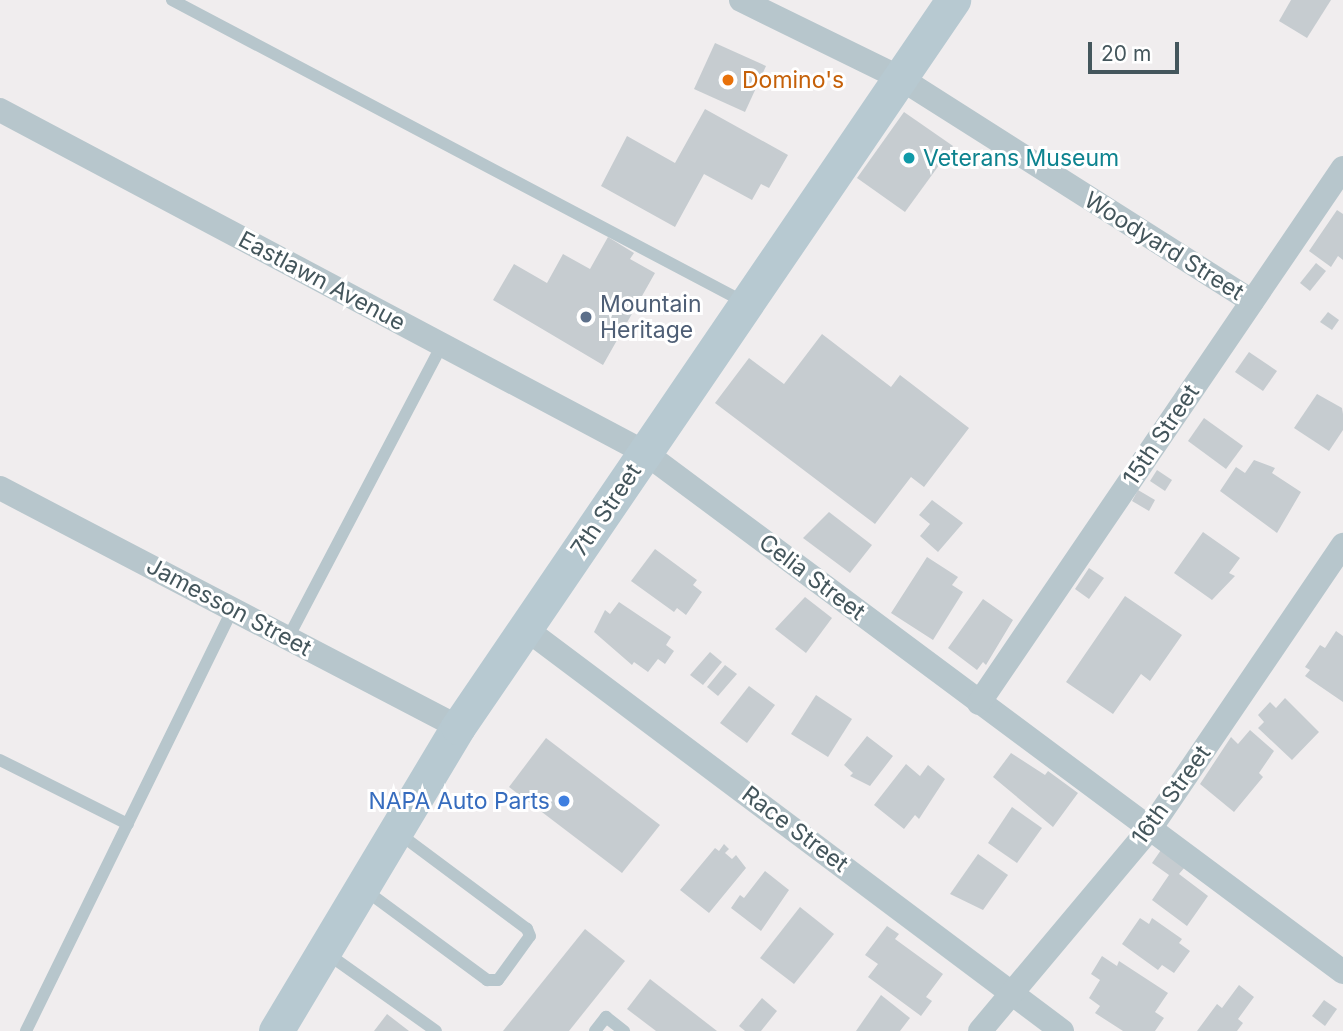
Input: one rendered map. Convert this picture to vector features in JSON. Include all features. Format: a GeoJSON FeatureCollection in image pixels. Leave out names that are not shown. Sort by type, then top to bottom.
{"type":"FeatureCollection","features":[{"type":"Feature","properties":{"kind":"main road","name":"7th Street"},"geometry":{"type":"LineString","coordinates":[[276,1031],[458,727],[953,0]]}},
{"type":"Feature","properties":{"kind":"street","name":"Woodyard Street"},"geometry":{"type":"LineString","coordinates":[[741,0],[900,78],[1251,301]]}},
{"type":"Feature","properties":{"kind":"street","name":"Eastlawn Avenue"},"geometry":{"type":"LineString","coordinates":[[0,110],[644,452]]}},
{"type":"Feature","properties":{"kind":"street","name":"15th Street"},"geometry":{"type":"LineString","coordinates":[[979,703],[1343,168]]}},
{"type":"Feature","properties":{"kind":"street","name":"Celia Street"},"geometry":{"type":"LineString","coordinates":[[644,452],[979,703],[1153,826],[1343,972]]}},
{"type":"Feature","properties":{"kind":"street","name":"Jamesson Street"},"geometry":{"type":"LineString","coordinates":[[0,488],[458,727]]}},
{"type":"Feature","properties":{"kind":"street","name":"16th Street"},"geometry":{"type":"LineString","coordinates":[[980,1031],[1153,826],[1343,545]]}},
{"type":"Feature","properties":{"kind":"street","name":"Race Street"},"geometry":{"type":"LineString","coordinates":[[526,629],[1062,1031]]}},
{"type":"Feature","properties":{"kind":"lane"},"geometry":{"type":"LineString","coordinates":[[172,0],[746,303]]}},
{"type":"Feature","properties":{"kind":"lane"},"geometry":{"type":"LineString","coordinates":[[288,638],[442,345]]}},
{"type":"Feature","properties":{"kind":"lane"},"geometry":{"type":"LineString","coordinates":[[26,1031],[233,609]]}},
{"type":"Feature","properties":{"kind":"lane"},"geometry":{"type":"LineString","coordinates":[[0,760],[128,824]]}},
{"type":"Feature","properties":{"kind":"lane"},"geometry":{"type":"LineString","coordinates":[[362,888],[487,979],[498,980],[530,936],[527,929],[396,831]]}},
{"type":"Feature","properties":{"kind":"lane"},"geometry":{"type":"LineString","coordinates":[[324,951],[436,1031]]}},
{"type":"Feature","properties":{"kind":"lane"},"geometry":{"type":"LineString","coordinates":[[595,1031],[606,1017],[624,1031]]}},
{"type":"Feature","properties":{"kind":"building"},"geometry":{"type":"Polygon","coordinates":[[[1291,0],[1331,0],[1307,38],[1279,21],[1291,0]]]}},
{"type":"Feature","properties":{"kind":"building"},"geometry":{"type":"Polygon","coordinates":[[[715,43],[766,66],[745,112],[694,89],[715,43]]]}},
{"type":"Feature","properties":{"kind":"building"},"geometry":{"type":"Polygon","coordinates":[[[705,109],[788,155],[769,188],[761,184],[752,200],[704,174],[675,227],[601,186],[627,136],[675,163],[705,109]]]}},
{"type":"Feature","properties":{"kind":"building"},"geometry":{"type":"Polygon","coordinates":[[[904,112],[953,146],[905,212],[857,178],[904,112]]]}},
{"type":"Feature","properties":{"kind":"building"},"geometry":{"type":"Polygon","coordinates":[[[1337,210],[1343,214],[1343,260],[1338,256],[1331,267],[1309,251],[1337,210]]]}},
{"type":"Feature","properties":{"kind":"building"},"geometry":{"type":"Polygon","coordinates":[[[608,237],[634,253],[630,259],[655,273],[603,365],[493,300],[514,264],[547,283],[563,254],[590,269],[608,237]]]}},
{"type":"Feature","properties":{"kind":"building"},"geometry":{"type":"Polygon","coordinates":[[[1316,263],[1326,271],[1310,291],[1300,283],[1316,263]]]}},
{"type":"Feature","properties":{"kind":"building"},"geometry":{"type":"Polygon","coordinates":[[[1328,312],[1339,320],[1332,330],[1320,322],[1328,312]]]}},
{"type":"Feature","properties":{"kind":"building"},"geometry":{"type":"Polygon","coordinates":[[[822,334],[891,387],[900,375],[969,428],[924,487],[911,477],[875,524],[715,403],[749,358],[784,384],[822,334]]]}},
{"type":"Feature","properties":{"kind":"building"},"geometry":{"type":"Polygon","coordinates":[[[1249,352],[1277,371],[1263,391],[1235,372],[1249,352]]]}},
{"type":"Feature","properties":{"kind":"building"},"geometry":{"type":"Polygon","coordinates":[[[1317,394],[1342,408],[1343,430],[1329,451],[1294,428],[1317,394]]]}},
{"type":"Feature","properties":{"kind":"building"},"geometry":{"type":"Polygon","coordinates":[[[1204,418],[1243,446],[1226,469],[1188,441],[1204,418]]]}},
{"type":"Feature","properties":{"kind":"building"},"geometry":{"type":"Polygon","coordinates":[[[1254,460],[1275,468],[1272,473],[1301,492],[1277,533],[1220,491],[1236,467],[1245,473],[1254,460]]]}},
{"type":"Feature","properties":{"kind":"building"},"geometry":{"type":"Polygon","coordinates":[[[1157,470],[1172,480],[1165,491],[1150,481],[1157,470]]]}},
{"type":"Feature","properties":{"kind":"building"},"geometry":{"type":"Polygon","coordinates":[[[1138,490],[1155,500],[1149,511],[1132,501],[1138,490]]]}},
{"type":"Feature","properties":{"kind":"building"},"geometry":{"type":"Polygon","coordinates":[[[932,500],[963,523],[938,552],[920,536],[930,524],[919,515],[932,500]]]}},
{"type":"Feature","properties":{"kind":"building"},"geometry":{"type":"Polygon","coordinates":[[[829,512],[872,545],[850,573],[803,538],[829,512]]]}},
{"type":"Feature","properties":{"kind":"building"},"geometry":{"type":"Polygon","coordinates":[[[1203,532],[1240,558],[1229,573],[1235,576],[1212,600],[1174,573],[1203,532]]]}},
{"type":"Feature","properties":{"kind":"building"},"geometry":{"type":"Polygon","coordinates":[[[655,549],[697,580],[693,585],[702,592],[686,615],[677,608],[674,612],[631,581],[655,549]]]}},
{"type":"Feature","properties":{"kind":"building"},"geometry":{"type":"Polygon","coordinates":[[[927,557],[958,577],[952,585],[963,592],[933,640],[891,613],[927,557]]]}},
{"type":"Feature","properties":{"kind":"building"},"geometry":{"type":"Polygon","coordinates":[[[1089,568],[1104,578],[1089,599],[1075,589],[1089,568]]]}},
{"type":"Feature","properties":{"kind":"building"},"geometry":{"type":"Polygon","coordinates":[[[1125,596],[1182,635],[1150,681],[1141,674],[1113,714],[1066,682],[1125,596]]]}},
{"type":"Feature","properties":{"kind":"building"},"geometry":{"type":"Polygon","coordinates":[[[805,597],[832,618],[806,653],[775,629],[805,597]]]}},
{"type":"Feature","properties":{"kind":"building"},"geometry":{"type":"Polygon","coordinates":[[[983,599],[1013,620],[986,665],[983,662],[977,670],[948,648],[983,599]]]}},
{"type":"Feature","properties":{"kind":"building"},"geometry":{"type":"Polygon","coordinates":[[[619,602],[671,637],[666,645],[674,651],[665,664],[658,659],[648,672],[634,662],[632,665],[594,632],[605,610],[610,614],[619,602]]]}},
{"type":"Feature","properties":{"kind":"building"},"geometry":{"type":"Polygon","coordinates":[[[1336,631],[1343,636],[1343,702],[1305,676],[1310,670],[1305,667],[1320,645],[1325,648],[1336,631]]]}},
{"type":"Feature","properties":{"kind":"building"},"geometry":{"type":"Polygon","coordinates":[[[710,652],[722,662],[703,685],[690,675],[710,652]]]}},
{"type":"Feature","properties":{"kind":"building"},"geometry":{"type":"Polygon","coordinates":[[[725,665],[737,674],[718,696],[707,687],[725,665]]]}},
{"type":"Feature","properties":{"kind":"building"},"geometry":{"type":"Polygon","coordinates":[[[749,686],[775,705],[747,743],[720,723],[749,686]]]}},
{"type":"Feature","properties":{"kind":"building"},"geometry":{"type":"Polygon","coordinates":[[[816,695],[852,719],[828,757],[791,734],[816,695]]]}},
{"type":"Feature","properties":{"kind":"building"},"geometry":{"type":"Polygon","coordinates":[[[1285,698],[1319,732],[1292,760],[1258,728],[1264,722],[1258,715],[1270,702],[1276,708],[1285,698]]]}},
{"type":"Feature","properties":{"kind":"building"},"geometry":{"type":"Polygon","coordinates":[[[1250,730],[1274,751],[1259,773],[1263,777],[1234,812],[1200,784],[1231,737],[1238,744],[1250,730]]]}},
{"type":"Feature","properties":{"kind":"building"},"geometry":{"type":"Polygon","coordinates":[[[867,736],[893,756],[870,786],[850,776],[853,773],[844,765],[867,736]]]}},
{"type":"Feature","properties":{"kind":"building"},"geometry":{"type":"Polygon","coordinates":[[[546,738],[660,825],[622,873],[509,787],[546,738]]]}},
{"type":"Feature","properties":{"kind":"building"},"geometry":{"type":"Polygon","coordinates":[[[1011,753],[1045,775],[1048,771],[1078,793],[1053,827],[993,777],[1011,753]]]}},
{"type":"Feature","properties":{"kind":"building"},"geometry":{"type":"Polygon","coordinates":[[[906,764],[920,776],[928,765],[945,779],[919,819],[915,815],[904,829],[874,805],[906,764]]]}},
{"type":"Feature","properties":{"kind":"building"},"geometry":{"type":"Polygon","coordinates":[[[1012,807],[1042,828],[1017,863],[988,843],[1012,807]]]}},
{"type":"Feature","properties":{"kind":"building"},"geometry":{"type":"Polygon","coordinates":[[[724,844],[729,849],[725,853],[732,859],[736,855],[746,868],[709,913],[680,890],[715,848],[719,851],[724,844]]]}},
{"type":"Feature","properties":{"kind":"building"},"geometry":{"type":"Polygon","coordinates":[[[1161,850],[1185,867],[1179,874],[1208,896],[1187,926],[1152,900],[1169,875],[1152,863],[1161,850]]]}},
{"type":"Feature","properties":{"kind":"building"},"geometry":{"type":"Polygon","coordinates":[[[978,854],[1008,875],[983,910],[950,894],[978,854]]]}},
{"type":"Feature","properties":{"kind":"building"},"geometry":{"type":"Polygon","coordinates":[[[765,871],[789,890],[761,931],[731,908],[740,895],[744,898],[765,871]]]}},
{"type":"Feature","properties":{"kind":"building"},"geometry":{"type":"Polygon","coordinates":[[[800,907],[834,934],[794,984],[760,958],[800,907]]]}},
{"type":"Feature","properties":{"kind":"building"},"geometry":{"type":"Polygon","coordinates":[[[1140,918],[1149,924],[1152,918],[1182,939],[1179,943],[1190,951],[1174,973],[1162,965],[1158,970],[1122,944],[1140,918]]]}},
{"type":"Feature","properties":{"kind":"building"},"geometry":{"type":"Polygon","coordinates":[[[887,926],[899,934],[895,939],[943,974],[926,997],[932,1001],[921,1016],[868,977],[878,964],[865,955],[887,926]]]}},
{"type":"Feature","properties":{"kind":"building"},"geometry":{"type":"Polygon","coordinates":[[[585,929],[625,961],[569,1031],[503,1031],[585,929]]]}},
{"type":"Feature","properties":{"kind":"building"},"geometry":{"type":"Polygon","coordinates":[[[1102,956],[1117,966],[1119,961],[1168,993],[1155,1012],[1164,1018],[1155,1031],[1123,1031],[1095,1013],[1100,1006],[1089,998],[1100,980],[1091,974],[1102,956]]]}},
{"type":"Feature","properties":{"kind":"building"},"geometry":{"type":"Polygon","coordinates":[[[650,979],[717,1031],[656,1031],[627,1009],[650,979]]]}},
{"type":"Feature","properties":{"kind":"building"},"geometry":{"type":"Polygon","coordinates":[[[1239,985],[1254,997],[1238,1019],[1243,1023],[1237,1031],[1197,1031],[1217,1004],[1222,1008],[1239,985]]]}},
{"type":"Feature","properties":{"kind":"building"},"geometry":{"type":"Polygon","coordinates":[[[881,995],[910,1018],[900,1031],[856,1031],[881,995]]]}},
{"type":"Feature","properties":{"kind":"building"},"geometry":{"type":"Polygon","coordinates":[[[762,998],[777,1011],[761,1031],[745,1031],[739,1026],[762,998]]]}},
{"type":"Feature","properties":{"kind":"building"},"geometry":{"type":"Polygon","coordinates":[[[1324,1000],[1337,1009],[1325,1026],[1312,1016],[1324,1000]]]}},
{"type":"Feature","properties":{"kind":"building"},"geometry":{"type":"Polygon","coordinates":[[[387,1014],[409,1031],[374,1031],[387,1014]]]}},
{"type":"Feature","properties":{"kind":"place","name":"Domino's"},"geometry":{"type":"Point","coordinates":[728,80]}},
{"type":"Feature","properties":{"kind":"place","name":"Veterans Museum"},"geometry":{"type":"Point","coordinates":[909,158]}},
{"type":"Feature","properties":{"kind":"place","name":"Mountain Heritage"},"geometry":{"type":"Point","coordinates":[586,317]}},
{"type":"Feature","properties":{"kind":"place","name":"NAPA Auto Parts"},"geometry":{"type":"Point","coordinates":[564,801]}}]}
